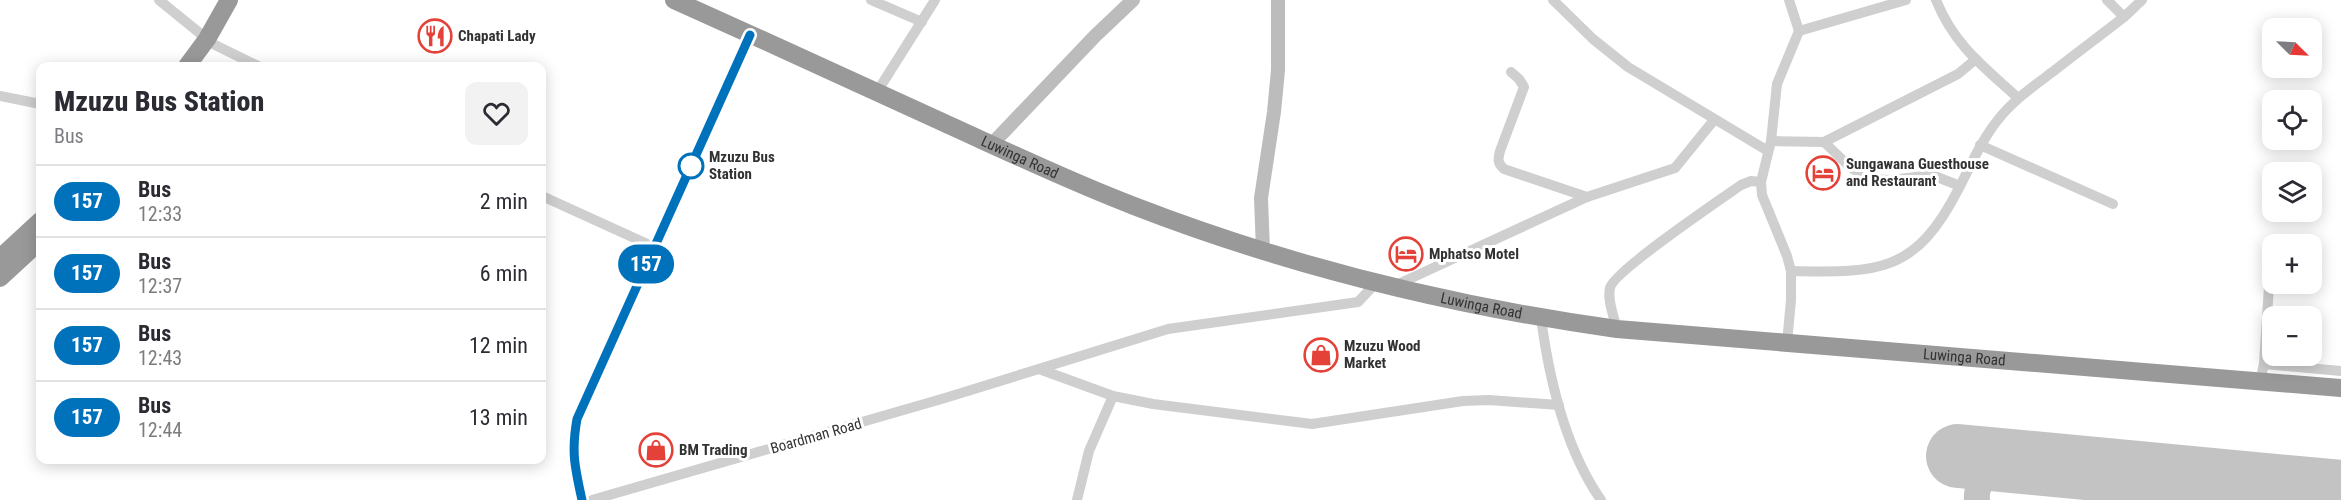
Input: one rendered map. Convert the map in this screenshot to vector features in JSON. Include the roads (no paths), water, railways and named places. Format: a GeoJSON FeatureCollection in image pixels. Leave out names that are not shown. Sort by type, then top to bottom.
{"type":"FeatureCollection","features":[{"type":"Feature","properties":{"kind":"highway"},"geometry":{"type":"LineString","coordinates":[[203,62],[229,0]]}},
{"type":"Feature","properties":{"kind":"highway"},"geometry":{"type":"LineString","coordinates":[[191,62],[211,42],[241,0]]}},
{"type":"Feature","properties":{"kind":"highway","name":"Luwinga Road"},"geometry":{"type":"LineString","coordinates":[[674,0],[1133,206],[1263,251],[1384,285],[1541,318],[1617,329],[1787,344],[2262,372],[2341,388]]}},
{"type":"Feature","properties":{"kind":"highway"},"geometry":{"type":"LineString","coordinates":[[0,258],[36,225]]}},
{"type":"Feature","properties":{"kind":"highway"},"geometry":{"type":"LineString","coordinates":[[0,278],[36,244]]}},
{"type":"Feature","properties":{"kind":"street"},"geometry":{"type":"LineString","coordinates":[[159,0],[211,42],[250,62]]}},
{"type":"Feature","properties":{"kind":"street"},"geometry":{"type":"LineString","coordinates":[[871,0],[922,22]]}},
{"type":"Feature","properties":{"kind":"street"},"geometry":{"type":"LineString","coordinates":[[877,92],[935,0]]}},
{"type":"Feature","properties":{"kind":"street"},"geometry":{"type":"LineString","coordinates":[[992,144],[1095,36],[1133,0]]}},
{"type":"Feature","properties":{"kind":"street"},"geometry":{"type":"LineString","coordinates":[[1263,251],[1262,198],[1278,70],[1278,0]]}},
{"type":"Feature","properties":{"kind":"street"},"geometry":{"type":"LineString","coordinates":[[1552,0],[1628,67],[1714,120],[1770,146],[1824,142],[1958,74],[1976,59]]}},
{"type":"Feature","properties":{"kind":"street"},"geometry":{"type":"LineString","coordinates":[[1787,344],[1791,271],[1762,195],[1761,182],[1770,146],[1777,84],[1799,31],[1789,0]]}},
{"type":"Feature","properties":{"kind":"street"},"geometry":{"type":"LineString","coordinates":[[1799,31],[1906,0]]}},
{"type":"Feature","properties":{"kind":"street"},"geometry":{"type":"LineString","coordinates":[[1936,0],[1944,19],[1958,41],[2018,98]]}},
{"type":"Feature","properties":{"kind":"street"},"geometry":{"type":"LineString","coordinates":[[2107,0],[2124,17]]}},
{"type":"Feature","properties":{"kind":"street"},"geometry":{"type":"LineString","coordinates":[[1791,271],[1851,272],[1880,267],[1900,258],[1929,238],[1947,212],[1980,145],[1996,122],[2018,98],[2124,17],[2142,0]]}},
{"type":"Feature","properties":{"kind":"street"},"geometry":{"type":"LineString","coordinates":[[582,500],[573,461],[577,419],[750,35]]}},
{"type":"Feature","properties":{"kind":"street"},"geometry":{"type":"LineString","coordinates":[[1511,72],[1524,87],[1500,151],[1499,164],[1504,169],[1587,197]]}},
{"type":"Feature","properties":{"kind":"street"},"geometry":{"type":"LineString","coordinates":[[0,96],[36,103]]}},
{"type":"Feature","properties":{"kind":"street","name":"Boardman Road"},"geometry":{"type":"LineString","coordinates":[[592,500],[911,408],[1168,329],[1358,302],[1384,285],[1587,197],[1675,168],[1714,120]]}},
{"type":"Feature","properties":{"kind":"street"},"geometry":{"type":"LineString","coordinates":[[1824,142],[1850,167],[1869,179],[1891,180],[1932,175],[1960,186]]}},
{"type":"Feature","properties":{"kind":"street"},"geometry":{"type":"LineString","coordinates":[[1980,145],[2113,204]]}},
{"type":"Feature","properties":{"kind":"street"},"geometry":{"type":"LineString","coordinates":[[1617,329],[1610,295],[1610,288],[1615,279],[1637,260],[1741,185],[1751,181],[1761,182]]}},
{"type":"Feature","properties":{"kind":"street"},"geometry":{"type":"LineString","coordinates":[[546,197],[654,247]]}},
{"type":"Feature","properties":{"kind":"street"},"geometry":{"type":"LineString","coordinates":[[2268,294],[2262,372],[2341,371]]}},
{"type":"Feature","properties":{"kind":"street"},"geometry":{"type":"LineString","coordinates":[[1541,318],[1559,405],[1586,478],[1601,500]]}},
{"type":"Feature","properties":{"kind":"street"},"geometry":{"type":"LineString","coordinates":[[1039,369],[1113,396],[1154,404],[1312,424],[1463,401],[1489,400],[1559,405]]}},
{"type":"Feature","properties":{"kind":"street"},"geometry":{"type":"LineString","coordinates":[[1077,500],[1089,451],[1113,396]]}},
{"type":"Feature","properties":{"kind":"place","name":"Chapati Lady"},"geometry":{"type":"Point","coordinates":[435,36]}},
{"type":"Feature","properties":{"kind":"place","name":"Mzuzu Bus Station"},"geometry":{"type":"Point","coordinates":[691,166]}},
{"type":"Feature","properties":{"kind":"place","name":"Sungawana Guesthouse and Restaurant"},"geometry":{"type":"Point","coordinates":[1823,173]}},
{"type":"Feature","properties":{"kind":"place","name":"Mphatso Motel"},"geometry":{"type":"Point","coordinates":[1406,254]}},
{"type":"Feature","properties":{"kind":"place","name":"Mzuzu Wood Market"},"geometry":{"type":"Point","coordinates":[1321,355]}},
{"type":"Feature","properties":{"kind":"place","name":"BM Trading"},"geometry":{"type":"Point","coordinates":[656,450]}}]}
